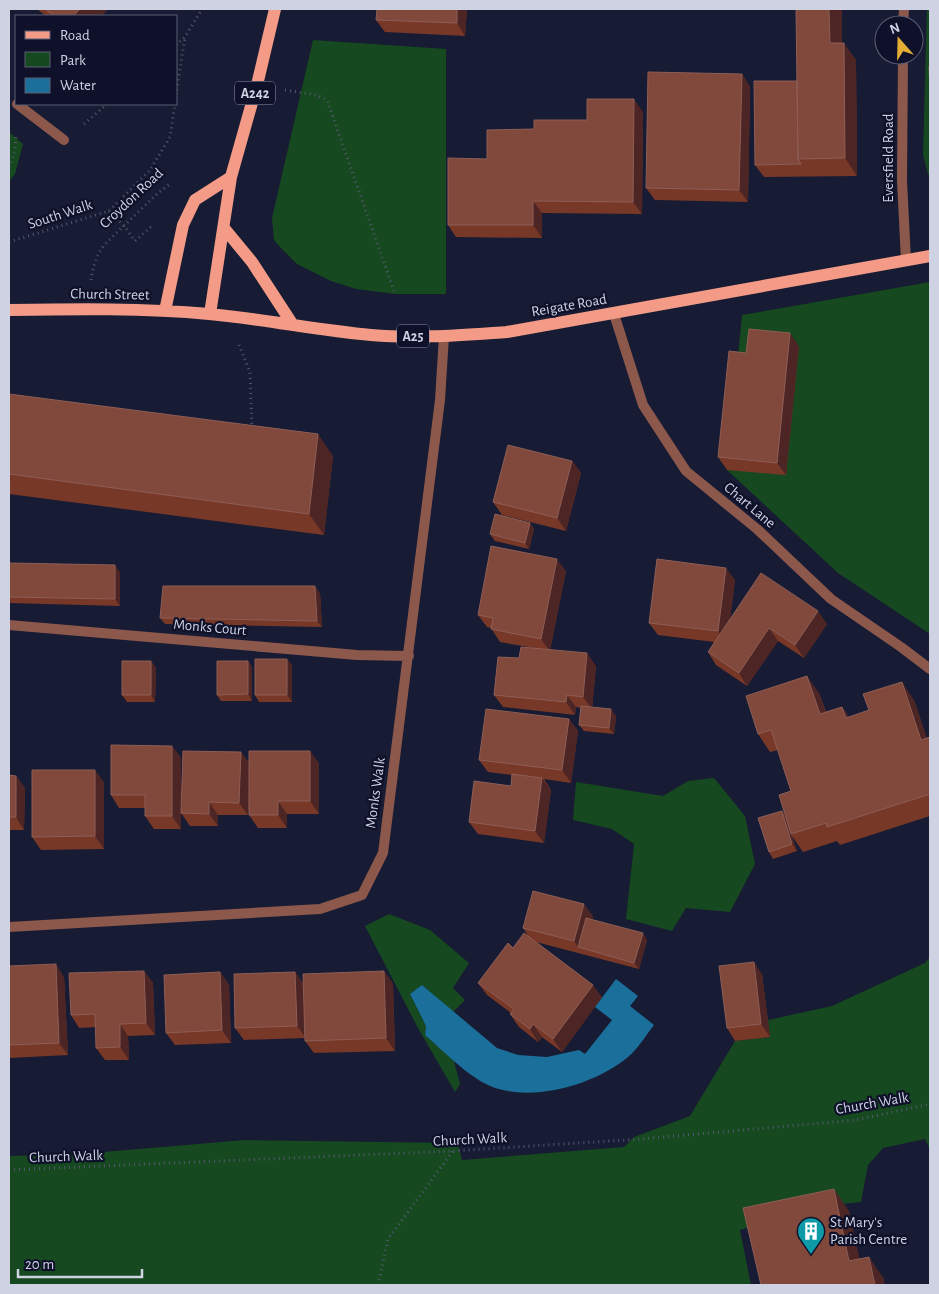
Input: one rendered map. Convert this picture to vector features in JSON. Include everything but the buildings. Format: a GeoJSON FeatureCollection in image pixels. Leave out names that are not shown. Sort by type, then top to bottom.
{"type":"FeatureCollection","features":[{"type":"Feature","properties":{"kind":"main road","name":"A242"},"geometry":{"type":"LineString","coordinates":[[210,314],[231,177],[257,85],[275,9]]}},
{"type":"Feature","properties":{"kind":"main road"},"geometry":{"type":"LineString","coordinates":[[165,311],[183,225],[194,200],[231,177]]}},
{"type":"Feature","properties":{"kind":"main road"},"geometry":{"type":"LineString","coordinates":[[224,228],[252,262],[293,325]]}},
{"type":"Feature","properties":{"kind":"main road","name":"Reigate Road"},"geometry":{"type":"LineString","coordinates":[[210,314],[373,335],[444,336],[508,332],[930,256]]}},
{"type":"Feature","properties":{"kind":"main road","name":"Church Street"},"geometry":{"type":"LineString","coordinates":[[9,310],[88,308],[210,314]]}},
{"type":"Feature","properties":{"kind":"street","name":"Eversfield Road"},"geometry":{"type":"LineString","coordinates":[[903,65],[902,181],[906,260]]}},
{"type":"Feature","properties":{"kind":"street"},"geometry":{"type":"LineString","coordinates":[[20,105],[64,140]]}},
{"type":"Feature","properties":{"kind":"street","name":"Chart Lane"},"geometry":{"type":"LineString","coordinates":[[614,314],[643,404],[686,470],[757,529],[830,599],[901,646],[930,669]]}},
{"type":"Feature","properties":{"kind":"street","name":"Monks Walk"},"geometry":{"type":"LineString","coordinates":[[9,927],[320,908],[362,895],[382,853],[409,656],[440,400],[444,336]]}},
{"type":"Feature","properties":{"kind":"street","name":"Monks Court"},"geometry":{"type":"LineString","coordinates":[[9,625],[357,655],[409,656]]}},
{"type":"Feature","properties":{"kind":"path"},"geometry":{"type":"LineString","coordinates":[[178,82],[185,38],[202,9]]}},
{"type":"Feature","properties":{"kind":"path"},"geometry":{"type":"LineString","coordinates":[[178,43],[185,38]]}},
{"type":"Feature","properties":{"kind":"path"},"geometry":{"type":"LineString","coordinates":[[294,91],[316,95],[327,100],[395,294]]}},
{"type":"Feature","properties":{"kind":"path","name":"South Walk"},"geometry":{"type":"LineString","coordinates":[[9,242],[109,210],[150,170],[170,137],[175,105]]}},
{"type":"Feature","properties":{"kind":"path","name":"Croydon Road"},"geometry":{"type":"LineString","coordinates":[[88,308],[92,268],[97,255],[104,245],[173,181]]}},
{"type":"Feature","properties":{"kind":"path"},"geometry":{"type":"LineString","coordinates":[[236,337],[250,372],[252,436]]}},
{"type":"Feature","properties":{"kind":"path","name":"Church Walk"},"geometry":{"type":"LineString","coordinates":[[9,1170],[453,1151],[641,1139],[856,1120],[930,1104]]}},
{"type":"Feature","properties":{"kind":"path"},"geometry":{"type":"LineString","coordinates":[[378,1285],[388,1239],[453,1151]]}},
{"type":"Feature","properties":{"kind":"green space"},"geometry":{"type":"Polygon","coordinates":[[[927,9],[930,9],[930,177],[923,155],[927,9]]]}},
{"type":"Feature","properties":{"kind":"green space"},"geometry":{"type":"Polygon","coordinates":[[[313,40],[446,49],[446,294],[395,294],[356,289],[331,281],[297,264],[274,240],[272,218],[313,40]]]}},
{"type":"Feature","properties":{"kind":"green space"},"geometry":{"type":"Polygon","coordinates":[[[9,132],[23,144],[15,174],[9,182],[9,132]]]}},
{"type":"Feature","properties":{"kind":"green space"},"geometry":{"type":"Polygon","coordinates":[[[930,282],[930,634],[838,573],[727,470],[742,315],[930,282]]]}},
{"type":"Feature","properties":{"kind":"green space"},"geometry":{"type":"Polygon","coordinates":[[[714,778],[745,816],[755,864],[730,912],[686,908],[672,931],[626,919],[634,844],[612,829],[573,820],[576,782],[663,796],[688,781],[714,778]]]}},
{"type":"Feature","properties":{"kind":"green space"},"geometry":{"type":"Polygon","coordinates":[[[389,914],[430,930],[469,963],[453,988],[465,1000],[453,1012],[422,985],[410,994],[426,1026],[425,1035],[454,1061],[460,1084],[455,1092],[418,1028],[365,926],[389,914]]]}},
{"type":"Feature","properties":{"kind":"green space"},"geometry":{"type":"Polygon","coordinates":[[[930,957],[930,1150],[925,1139],[883,1148],[868,1165],[861,1202],[812,1207],[740,1230],[751,1285],[9,1285],[9,1156],[80,1154],[245,1140],[453,1143],[458,1144],[462,1160],[624,1147],[634,1137],[690,1116],[735,1041],[770,1037],[768,1020],[832,1006],[925,963],[930,957]]]}},
{"type":"Feature","properties":{"kind":"water"},"geometry":{"type":"Polygon","coordinates":[[[616,979],[638,996],[630,1006],[654,1025],[632,1054],[614,1067],[580,1083],[542,1092],[523,1093],[504,1090],[488,1085],[472,1076],[425,1035],[426,1026],[410,994],[422,985],[497,1048],[518,1055],[547,1057],[579,1050],[585,1054],[612,1020],[595,1007],[616,979]]]}},
{"type":"Feature","properties":{"kind":"place","name":"St Mary's Parish Centre"},"geometry":{"type":"Point","coordinates":[811,1255]}}]}
